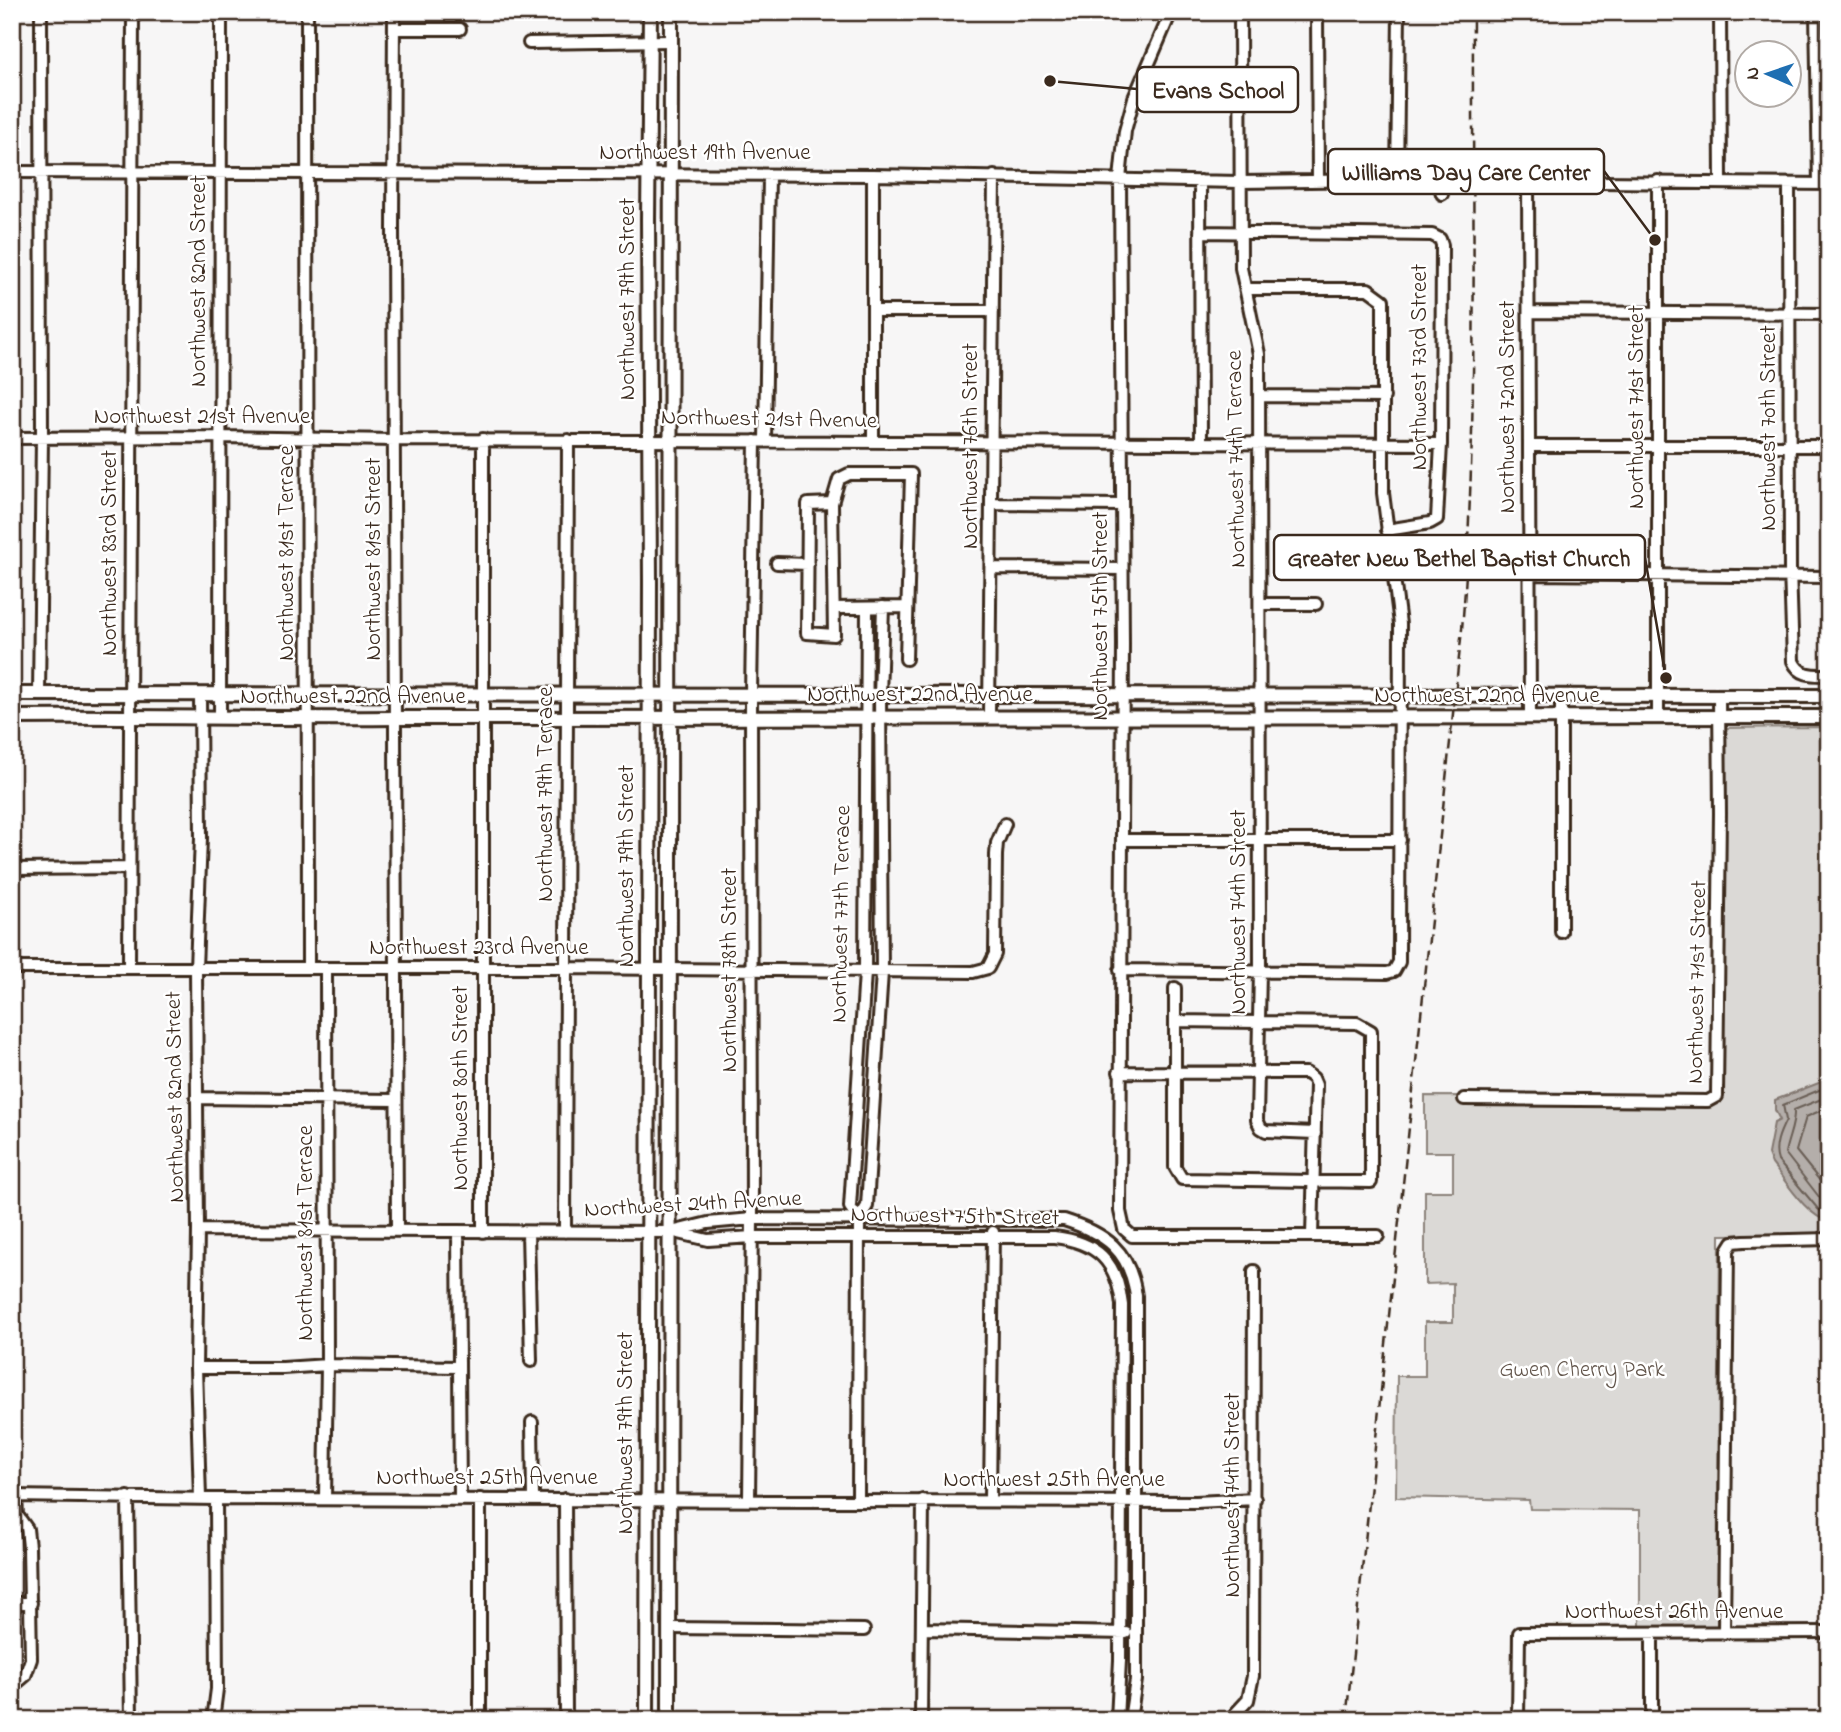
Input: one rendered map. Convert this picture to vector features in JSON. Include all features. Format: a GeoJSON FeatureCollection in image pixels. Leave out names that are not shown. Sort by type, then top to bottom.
{"type":"FeatureCollection","features":[{"type":"Feature","properties":{"kind":"main road","name":"Northwest 79th Street"},"geometry":{"type":"LineString","coordinates":[[647,1720],[650,12]]}},
{"type":"Feature","properties":{"kind":"main road","name":"Northwest 79th Street"},"geometry":{"type":"LineString","coordinates":[[669,1720],[671,12]]}},
{"type":"Feature","properties":{"kind":"main road"},"geometry":{"type":"LineString","coordinates":[[649,293],[670,293]]}},
{"type":"Feature","properties":{"kind":"main road"},"geometry":{"type":"LineString","coordinates":[[650,582],[669,580]]}},
{"type":"Feature","properties":{"kind":"main road","name":"Northwest 22nd Avenue"},"geometry":{"type":"LineString","coordinates":[[12,694],[1829,696]]}},
{"type":"Feature","properties":{"kind":"main road","name":"Northwest 22nd Avenue"},"geometry":{"type":"LineString","coordinates":[[12,717],[1829,717]]}},
{"type":"Feature","properties":{"kind":"main road"},"geometry":{"type":"LineString","coordinates":[[649,832],[656,837],[662,849],[669,890]]}},
{"type":"Feature","properties":{"kind":"main road"},"geometry":{"type":"LineString","coordinates":[[648,1099],[670,1099]]}},
{"type":"Feature","properties":{"kind":"main road"},"geometry":{"type":"LineString","coordinates":[[647,1365],[670,1365]]}},
{"type":"Feature","properties":{"kind":"street"},"geometry":{"type":"LineString","coordinates":[[39,694],[42,438],[41,12]]}},
{"type":"Feature","properties":{"kind":"street","name":"Northwest 83rd Street"},"geometry":{"type":"LineString","coordinates":[[129,968],[133,12]]}},
{"type":"Feature","properties":{"kind":"street","name":"Northwest 82nd Street"},"geometry":{"type":"LineString","coordinates":[[220,718],[221,12]]}},
{"type":"Feature","properties":{"kind":"street","name":"Northwest 81st Terrace"},"geometry":{"type":"LineString","coordinates":[[307,12],[308,968]]}},
{"type":"Feature","properties":{"kind":"street","name":"Northwest 81st Street"},"geometry":{"type":"LineString","coordinates":[[394,12],[397,1231]]}},
{"type":"Feature","properties":{"kind":"street","name":"Northwest 75th Street"},"geometry":{"type":"LineString","coordinates":[[1171,12],[1134,98],[1125,131],[1120,179],[1120,1211],[1124,1229],[1132,1236],[1312,1236]]}},
{"type":"Feature","properties":{"kind":"street","name":"Northwest 74th Terrace"},"geometry":{"type":"LineString","coordinates":[[1240,12],[1241,268],[1259,354],[1260,696]]}},
{"type":"Feature","properties":{"kind":"street"},"geometry":{"type":"LineString","coordinates":[[1317,12],[1318,181]]}},
{"type":"Feature","properties":{"kind":"street"},"geometry":{"type":"LineString","coordinates":[[1399,12],[1397,180],[1438,179],[1442,194]]}},
{"type":"Feature","properties":{"kind":"street"},"geometry":{"type":"LineString","coordinates":[[1720,12],[1721,183]]}},
{"type":"Feature","properties":{"kind":"street"},"geometry":{"type":"LineString","coordinates":[[1487,181],[1824,184],[1816,12]]}},
{"type":"Feature","properties":{"kind":"street"},"geometry":{"type":"LineString","coordinates":[[394,29],[460,29]]}},
{"type":"Feature","properties":{"kind":"street"},"geometry":{"type":"LineString","coordinates":[[529,43],[671,41]]}},
{"type":"Feature","properties":{"kind":"street","name":"Northwest 19th Avenue"},"geometry":{"type":"LineString","coordinates":[[12,172],[671,173],[994,176],[1240,182],[1397,180]]}},
{"type":"Feature","properties":{"kind":"street","name":"Northwest 78th Street"},"geometry":{"type":"LineString","coordinates":[[749,1500],[752,1237],[752,578],[760,441],[769,175]]}},
{"type":"Feature","properties":{"kind":"street"},"geometry":{"type":"LineString","coordinates":[[873,175],[873,442]]}},
{"type":"Feature","properties":{"kind":"street","name":"Northwest 76th Street"},"geometry":{"type":"LineString","coordinates":[[989,716],[994,176]]}},
{"type":"Feature","properties":{"kind":"street","name":"Northwest 72nd Street"},"geometry":{"type":"LineString","coordinates":[[1528,180],[1530,717]]}},
{"type":"Feature","properties":{"kind":"street","name":"Northwest 74th Terrace"},"geometry":{"type":"LineString","coordinates":[[1200,181],[1201,443]]}},
{"type":"Feature","properties":{"kind":"street","name":"Northwest 71st Street"},"geometry":{"type":"LineString","coordinates":[[1658,181],[1658,718]]}},
{"type":"Feature","properties":{"kind":"street","name":"Northwest 70th Street"},"geometry":{"type":"LineString","coordinates":[[1789,185],[1793,656],[1797,669],[1806,674],[1829,675]]}},
{"type":"Feature","properties":{"kind":"street"},"geometry":{"type":"LineString","coordinates":[[1200,232],[1240,232]]}},
{"type":"Feature","properties":{"kind":"street","name":"Northwest 73rd Street"},"geometry":{"type":"LineString","coordinates":[[1240,232],[1432,235],[1440,239],[1441,444],[1437,519],[1430,523],[1387,530]]}},
{"type":"Feature","properties":{"kind":"street","name":"Northwest 73rd Street"},"geometry":{"type":"LineString","coordinates":[[1246,289],[1368,289],[1383,300],[1383,493],[1400,624],[1399,962],[1394,971],[1387,974],[1260,970]]}},
{"type":"Feature","properties":{"kind":"street"},"geometry":{"type":"LineString","coordinates":[[874,311],[993,311]]}},
{"type":"Feature","properties":{"kind":"street"},"geometry":{"type":"LineString","coordinates":[[1528,312],[1829,314]]}},
{"type":"Feature","properties":{"kind":"street"},"geometry":{"type":"LineString","coordinates":[[1259,396],[1384,397]]}},
{"type":"Feature","properties":{"kind":"street","name":"Northwest 21st Avenue"},"geometry":{"type":"LineString","coordinates":[[12,438],[1441,444]]}},
{"type":"Feature","properties":{"kind":"street","name":"Northwest 80th Street"},"geometry":{"type":"LineString","coordinates":[[483,439],[483,1232]]}},
{"type":"Feature","properties":{"kind":"street","name":"Northwest 79th Terrace"},"geometry":{"type":"LineString","coordinates":[[565,1232],[568,440]]}},
{"type":"Feature","properties":{"kind":"street"},"geometry":{"type":"LineString","coordinates":[[1530,446],[1829,446]]}},
{"type":"Feature","properties":{"kind":"street"},"geometry":{"type":"LineString","coordinates":[[832,503],[808,504],[807,633],[834,635],[832,503],[839,479],[849,474],[911,474],[906,659]]}},
{"type":"Feature","properties":{"kind":"street"},"geometry":{"type":"LineString","coordinates":[[992,504],[1122,505]]}},
{"type":"Feature","properties":{"kind":"street"},"geometry":{"type":"LineString","coordinates":[[777,563],[808,564]]}},
{"type":"Feature","properties":{"kind":"street"},"geometry":{"type":"LineString","coordinates":[[992,568],[1122,569]]}},
{"type":"Feature","properties":{"kind":"street"},"geometry":{"type":"LineString","coordinates":[[1531,574],[1829,577]]}},
{"type":"Feature","properties":{"kind":"street"},"geometry":{"type":"LineString","coordinates":[[1260,604],[1316,604]]}},
{"type":"Feature","properties":{"kind":"street","name":"Northwest 77th Terrace"},"geometry":{"type":"LineString","coordinates":[[859,1219],[850,1208],[865,972],[867,607]]}},
{"type":"Feature","properties":{"kind":"street","name":"Northwest 77th Terrace"},"geometry":{"type":"LineString","coordinates":[[858,1499],[859,1219],[867,1206],[883,972],[880,695],[883,607]]}},
{"type":"Feature","properties":{"kind":"street"},"geometry":{"type":"LineString","coordinates":[[834,608],[907,607]]}},
{"type":"Feature","properties":{"kind":"street","name":"Northwest 82nd Street"},"geometry":{"type":"LineString","coordinates":[[200,695],[201,838],[196,968],[196,1368],[200,1498]]}},
{"type":"Feature","properties":{"kind":"street","name":"Northwest 74th Street"},"geometry":{"type":"LineString","coordinates":[[1260,696],[1257,1119],[1261,1128],[1270,1132],[1315,1133]]}},
{"type":"Feature","properties":{"kind":"street"},"geometry":{"type":"LineString","coordinates":[[1561,932],[1562,696]]}},
{"type":"Feature","properties":{"kind":"street","name":"Northwest 71st Street"},"geometry":{"type":"LineString","coordinates":[[1464,1099],[1708,1101],[1717,1096],[1719,696]]}},
{"type":"Feature","properties":{"kind":"street","name":"Northwest 23rd Avenue"},"geometry":{"type":"LineString","coordinates":[[12,968],[565,968],[973,972],[988,968],[995,954],[997,843],[1005,824]]}},
{"type":"Feature","properties":{"kind":"street"},"geometry":{"type":"LineString","coordinates":[[1122,840],[1400,840]]}},
{"type":"Feature","properties":{"kind":"street"},"geometry":{"type":"LineString","coordinates":[[12,869],[129,868]]}},
{"type":"Feature","properties":{"kind":"street","name":"Northwest 81st Terrace"},"geometry":{"type":"LineString","coordinates":[[325,1498],[326,969]]}},
{"type":"Feature","properties":{"kind":"street"},"geometry":{"type":"LineString","coordinates":[[1120,970],[1260,970]]}},
{"type":"Feature","properties":{"kind":"street"},"geometry":{"type":"LineString","coordinates":[[1175,988],[1175,1021],[1175,1073],[1175,1167],[1182,1179],[1371,1182],[1371,1031],[1357,1023],[1175,1021]]}},
{"type":"Feature","properties":{"kind":"street"},"geometry":{"type":"LineString","coordinates":[[862,1017],[879,1019]]}},
{"type":"Feature","properties":{"kind":"street"},"geometry":{"type":"LineString","coordinates":[[1119,1072],[1306,1073],[1313,1078],[1316,1085],[1312,1236],[1378,1236]]}},
{"type":"Feature","properties":{"kind":"street"},"geometry":{"type":"LineString","coordinates":[[196,1098],[396,1100]]}},
{"type":"Feature","properties":{"kind":"street"},"geometry":{"type":"LineString","coordinates":[[857,1098],[874,1099]]}},
{"type":"Feature","properties":{"kind":"street","name":"Northwest 24th Avenue"},"geometry":{"type":"LineString","coordinates":[[198,1230],[647,1232],[752,1219],[1063,1220],[1089,1228],[1114,1245],[1129,1267],[1136,1296],[1136,1356]]}},
{"type":"Feature","properties":{"kind":"street"},"geometry":{"type":"LineString","coordinates":[[990,1500],[993,1219]]}},
{"type":"Feature","properties":{"kind":"street"},"geometry":{"type":"LineString","coordinates":[[458,1231],[460,1499]]}},
{"type":"Feature","properties":{"kind":"street","name":"Northwest 75th Street"},"geometry":{"type":"LineString","coordinates":[[671,1231],[708,1240],[859,1236],[1074,1239],[1100,1253],[1109,1264],[1121,1291],[1121,1570],[1117,1720]]}},
{"type":"Feature","properties":{"kind":"street"},"geometry":{"type":"LineString","coordinates":[[528,1232],[531,1361]]}},
{"type":"Feature","properties":{"kind":"street"},"geometry":{"type":"LineString","coordinates":[[1724,1633],[1728,1250],[1733,1242],[1829,1239]]}},
{"type":"Feature","properties":{"kind":"street","name":"Northwest 74th Street"},"geometry":{"type":"LineString","coordinates":[[1235,1714],[1248,1700],[1252,1686],[1254,1271]]}},
{"type":"Feature","properties":{"kind":"street"},"geometry":{"type":"LineString","coordinates":[[1122,1356],[1136,1356],[1136,1680],[1130,1720]]}},
{"type":"Feature","properties":{"kind":"street"},"geometry":{"type":"LineString","coordinates":[[196,1368],[327,1365],[458,1367]]}},
{"type":"Feature","properties":{"kind":"street"},"geometry":{"type":"LineString","coordinates":[[532,1422],[533,1499]]}},
{"type":"Feature","properties":{"kind":"street"},"geometry":{"type":"LineString","coordinates":[[1121,1425],[1136,1425]]}},
{"type":"Feature","properties":{"kind":"street"},"geometry":{"type":"LineString","coordinates":[[12,1687],[25,1676],[31,1659],[27,1529],[18,1515],[14,1496]]}},
{"type":"Feature","properties":{"kind":"street","name":"Northwest 25th Avenue"},"geometry":{"type":"LineString","coordinates":[[14,1496],[1196,1502],[1255,1499]]}},
{"type":"Feature","properties":{"kind":"street"},"geometry":{"type":"LineString","coordinates":[[128,1497],[131,1720]]}},
{"type":"Feature","properties":{"kind":"street"},"geometry":{"type":"LineString","coordinates":[[213,1720],[216,1689],[216,1499]]}},
{"type":"Feature","properties":{"kind":"street"},"geometry":{"type":"LineString","coordinates":[[480,1499],[480,1720]]}},
{"type":"Feature","properties":{"kind":"street"},"geometry":{"type":"LineString","coordinates":[[565,1499],[566,1720]]}},
{"type":"Feature","properties":{"kind":"street"},"geometry":{"type":"LineString","coordinates":[[921,1720],[923,1500]]}},
{"type":"Feature","properties":{"kind":"street"},"geometry":{"type":"LineString","coordinates":[[1121,1570],[1136,1569]]}},
{"type":"Feature","properties":{"kind":"street"},"geometry":{"type":"LineString","coordinates":[[12,1603],[31,1603]]}},
{"type":"Feature","properties":{"kind":"street"},"geometry":{"type":"LineString","coordinates":[[669,1628],[864,1630]]}},
{"type":"Feature","properties":{"kind":"street"},"geometry":{"type":"LineString","coordinates":[[922,1629],[1136,1633]]}},
{"type":"Feature","properties":{"kind":"street","name":"Northwest 26th Avenue"},"geometry":{"type":"LineString","coordinates":[[1518,1720],[1519,1633],[1829,1632]]}},
{"type":"Feature","properties":{"kind":"street"},"geometry":{"type":"LineString","coordinates":[[1652,1634],[1652,1720]]}},
{"type":"Feature","properties":{"kind":"green space","name":"Gwen Cherry Park"},"geometry":{"type":"Polygon","coordinates":[[[1829,727],[1829,1234],[1720,1235],[1717,1630],[1640,1630],[1640,1510],[1530,1509],[1529,1500],[1396,1497],[1397,1376],[1425,1376],[1425,1322],[1453,1322],[1453,1283],[1425,1284],[1425,1191],[1453,1191],[1453,1152],[1425,1152],[1425,1096],[1719,1097],[1719,728],[1829,727]]]}},
{"type":"Feature","properties":{"kind":"water"},"geometry":{"type":"Polygon","coordinates":[[[1829,1079],[1829,1221],[1805,1206],[1772,1164],[1768,1154],[1774,1123],[1780,1120],[1775,1110],[1775,1100],[1829,1079]]]}},
{"type":"Feature","properties":{"kind":"railway"},"geometry":{"type":"LineString","coordinates":[[1346,1720],[1462,629],[1473,398],[1473,12]]}},
{"type":"Feature","properties":{"kind":"place","name":"Evans School"},"geometry":{"type":"Point","coordinates":[1050,81]}},
{"type":"Feature","properties":{"kind":"place","name":"Williams Day Care Center"},"geometry":{"type":"Point","coordinates":[1655,240]}},
{"type":"Feature","properties":{"kind":"place","name":"Greater New Bethel Baptist Church"},"geometry":{"type":"Point","coordinates":[1666,678]}}]}
